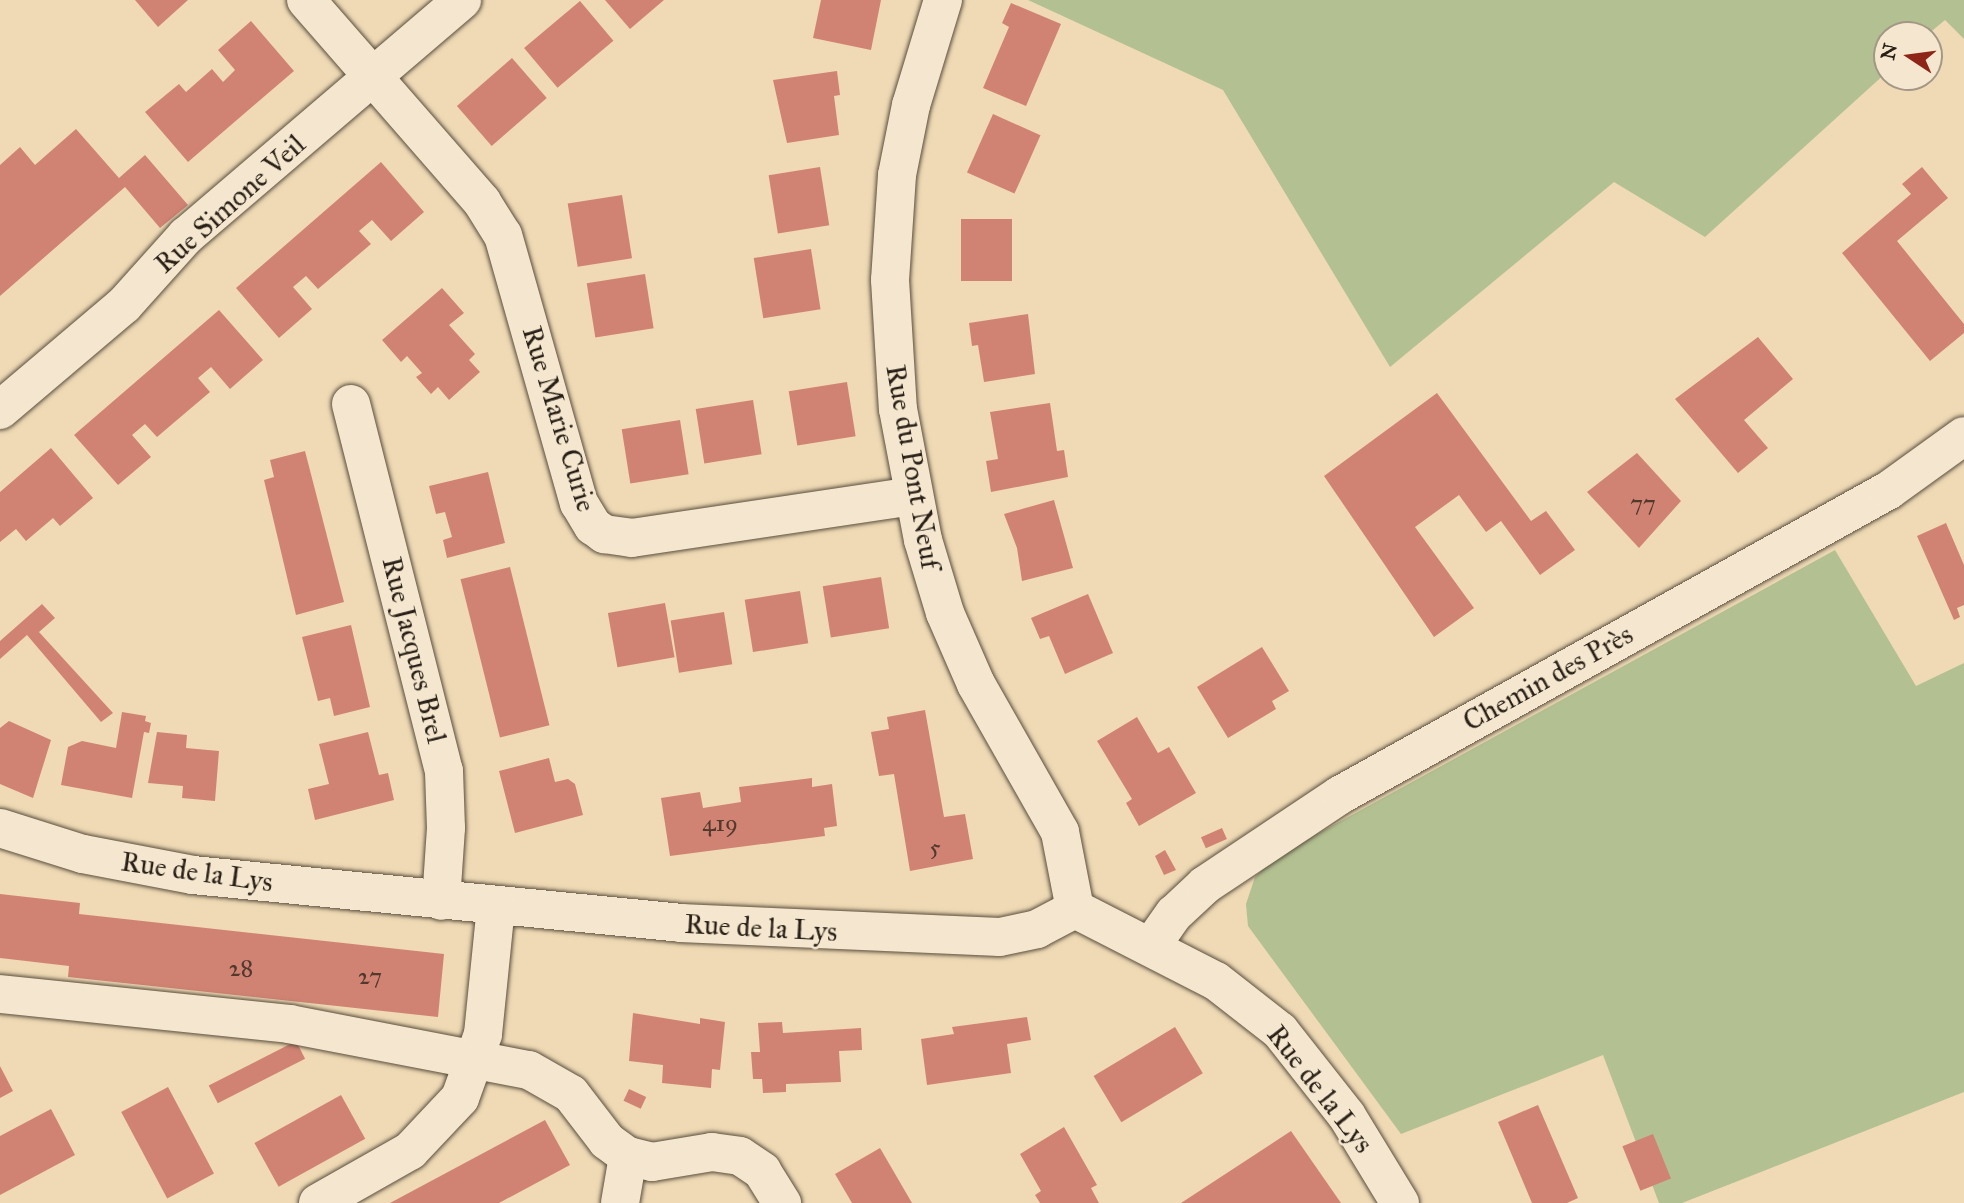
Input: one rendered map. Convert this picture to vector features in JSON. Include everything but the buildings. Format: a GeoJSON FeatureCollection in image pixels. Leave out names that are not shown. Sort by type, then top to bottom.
{"type":"FeatureCollection","features":[{"type":"Feature","properties":{"kind":"street","name":"Rue Marie Curie"},"geometry":{"type":"LineString","coordinates":[[306,0],[482,202],[503,235],[579,503],[593,526],[604,534],[632,538],[914,496]]}},
{"type":"Feature","properties":{"kind":"street","name":"Rue Simone Veil"},"geometry":{"type":"LineString","coordinates":[[0,410],[137,292],[186,236],[462,0]]}},
{"type":"Feature","properties":{"kind":"street","name":"Rue du Pont Neuf"},"geometry":{"type":"LineString","coordinates":[[943,0],[904,137],[892,241],[893,365],[914,496],[932,575],[958,647],[1060,832],[1075,909]]}},
{"type":"Feature","properties":{"kind":"street","name":"Rue Jacques Brel"},"geometry":{"type":"LineString","coordinates":[[351,404],[444,771],[447,809],[441,901]]}},
{"type":"Feature","properties":{"kind":"street","name":"Chemin des Près"},"geometry":{"type":"LineString","coordinates":[[1152,945],[1174,914],[1205,885],[1340,795],[1889,490],[1964,436]]}},
{"type":"Feature","properties":{"kind":"street","name":"Rue de la Lys"},"geometry":{"type":"LineString","coordinates":[[0,828],[83,854],[157,870],[496,907],[720,926],[980,937],[1021,934],[1075,909],[1152,945],[1236,994],[1280,1031],[1347,1116],[1400,1203]]}},
{"type":"Feature","properties":{"kind":"street"},"geometry":{"type":"LineString","coordinates":[[318,1203],[387,1167],[430,1135],[460,1098],[478,1057],[496,907]]}},
{"type":"Feature","properties":{"kind":"street"},"geometry":{"type":"LineString","coordinates":[[0,994],[289,1024],[388,1046],[478,1057],[529,1070],[561,1085],[580,1103],[607,1141],[628,1156],[652,1162],[712,1152],[740,1156],[762,1171],[782,1203]]}},
{"type":"Feature","properties":{"kind":"street"},"geometry":{"type":"LineString","coordinates":[[620,1203],[628,1156]]}},
{"type":"Feature","properties":{"kind":"green space"},"geometry":{"type":"Polygon","coordinates":[[[1028,0],[1964,0],[1964,39],[1945,20],[1873,21],[1873,85],[1705,237],[1614,182],[1390,367],[1223,90],[1028,0]]]}},
{"type":"Feature","properties":{"kind":"green space"},"geometry":{"type":"Polygon","coordinates":[[[1835,550],[1916,686],[1964,663],[1964,1092],[1682,1203],[1659,1203],[1603,1055],[1401,1134],[1248,926],[1246,904],[1255,877],[1279,855],[1835,550]]]}}]}
